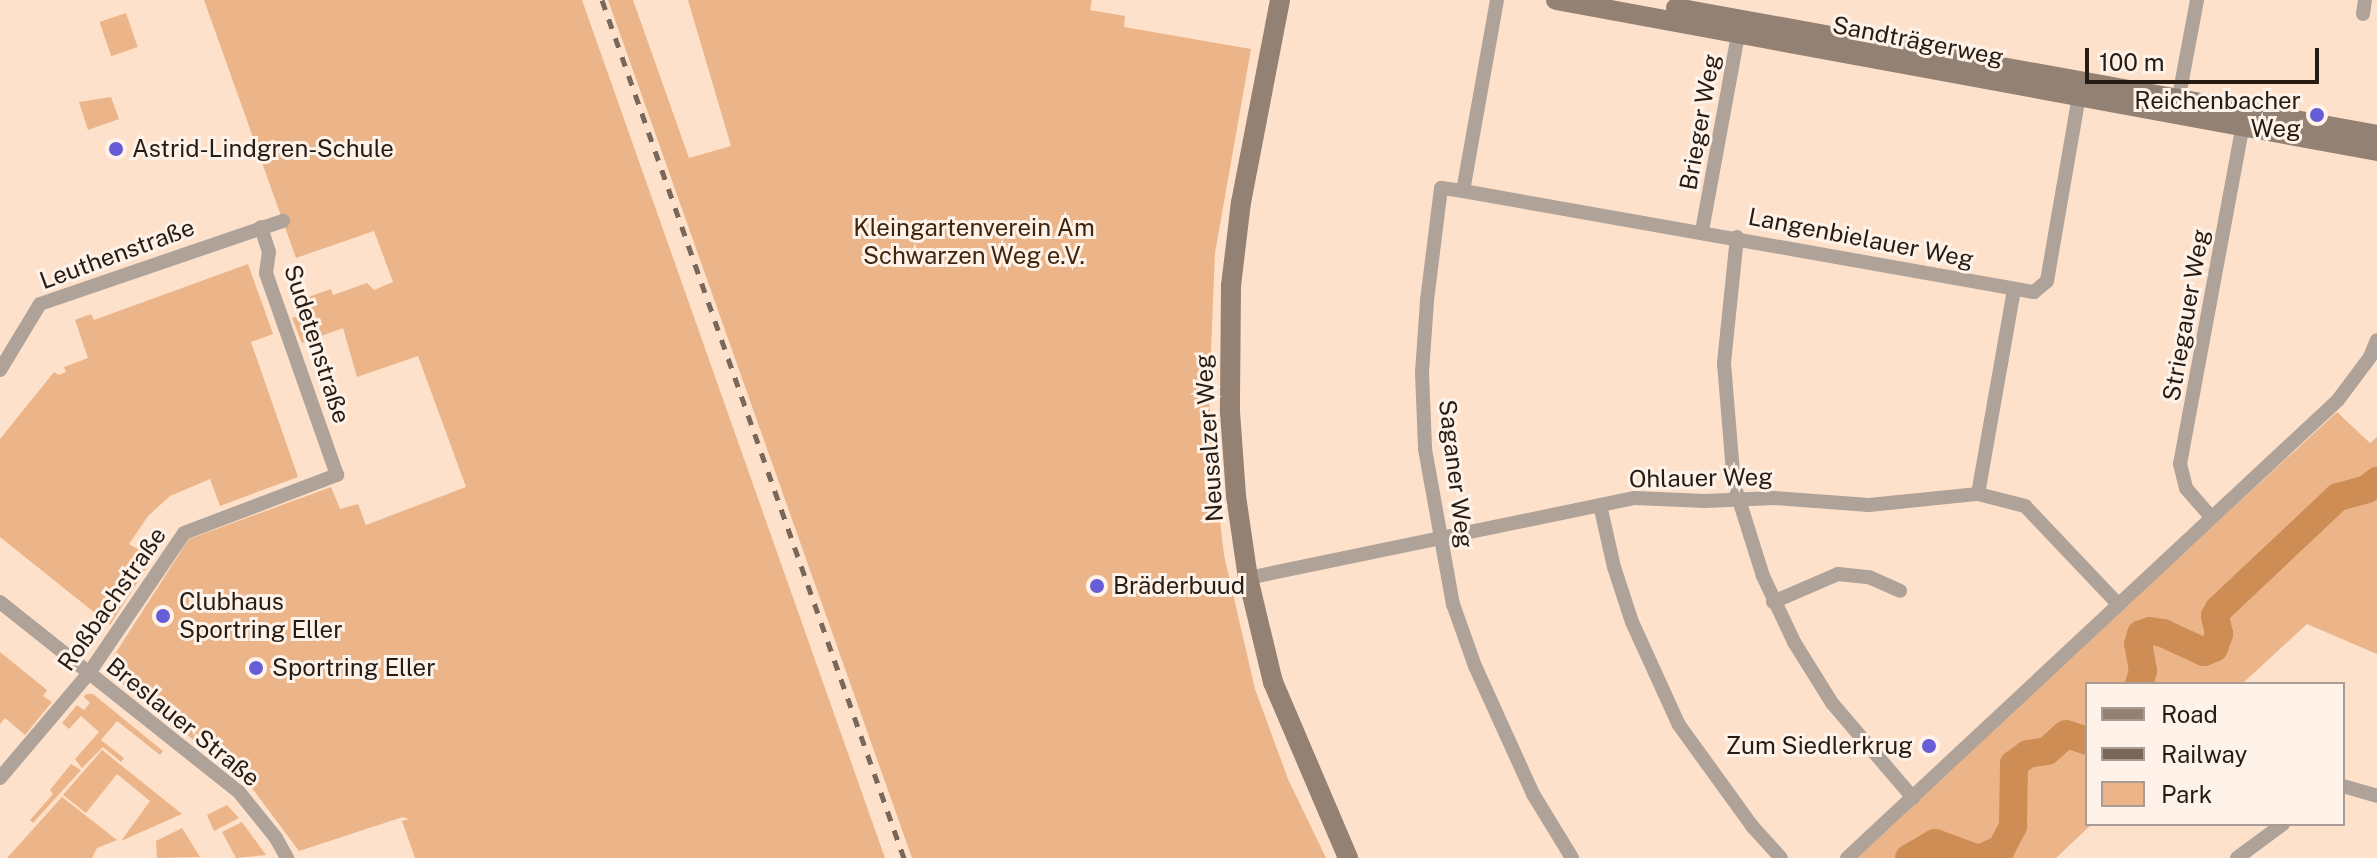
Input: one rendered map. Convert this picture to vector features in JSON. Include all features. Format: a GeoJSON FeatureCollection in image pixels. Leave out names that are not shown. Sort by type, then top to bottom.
{"type":"FeatureCollection","features":[{"type":"Feature","properties":{"kind":"main road","name":"Neusalzer Weg"},"geometry":{"type":"LineString","coordinates":[[1280,0],[1241,202],[1231,286],[1231,426],[1236,496],[1248,578],[1273,682],[1348,858]]}},
{"type":"Feature","properties":{"kind":"main road","name":"Sandträgerweg"},"geometry":{"type":"LineString","coordinates":[[1556,0],[1637,4],[1740,27],[2080,90],[2244,119],[2377,135]]}},
{"type":"Feature","properties":{"kind":"main road","name":"Sandträgerweg"},"geometry":{"type":"LineString","coordinates":[[2244,119],[2377,151]]}},
{"type":"Feature","properties":{"kind":"street"},"geometry":{"type":"LineString","coordinates":[[1463,191],[1497,0]]}},
{"type":"Feature","properties":{"kind":"street"},"geometry":{"type":"LineString","coordinates":[[2177,107],[2197,0]]}},
{"type":"Feature","properties":{"kind":"street","name":"Brieger Weg"},"geometry":{"type":"LineString","coordinates":[[1702,231],[1740,27]]}},
{"type":"Feature","properties":{"kind":"street"},"geometry":{"type":"LineString","coordinates":[[1978,494],[2014,290],[2034,292],[2047,281],[2080,90]]}},
{"type":"Feature","properties":{"kind":"street","name":"Striegauer Weg"},"geometry":{"type":"LineString","coordinates":[[2211,517],[2186,488],[2180,464],[2244,119]]}},
{"type":"Feature","properties":{"kind":"street","name":"Saganer Weg"},"geometry":{"type":"LineString","coordinates":[[1463,191],[1441,188],[1422,373],[1425,449],[1453,604],[1501,729],[1533,794],[1572,858]]}},
{"type":"Feature","properties":{"kind":"street","name":"Langenbielauer Weg"},"geometry":{"type":"LineString","coordinates":[[1463,191],[1737,237],[2014,290]]}},
{"type":"Feature","properties":{"kind":"street","name":"Leuthenstraße"},"geometry":{"type":"LineString","coordinates":[[0,370],[40,304],[283,221]]}},
{"type":"Feature","properties":{"kind":"street","name":"Sudetenstraße"},"geometry":{"type":"LineString","coordinates":[[261,227],[269,252],[266,273],[337,475]]}},
{"type":"Feature","properties":{"kind":"street"},"geometry":{"type":"LineString","coordinates":[[1737,237],[1724,363],[1734,484],[1773,602],[1832,703],[1913,798]]}},
{"type":"Feature","properties":{"kind":"street"},"geometry":{"type":"LineString","coordinates":[[1847,858],[2338,400],[2370,357],[2377,340]]}},
{"type":"Feature","properties":{"kind":"street","name":"Roßbachstraße"},"geometry":{"type":"LineString","coordinates":[[0,778],[89,673],[184,533],[337,475]]}},
{"type":"Feature","properties":{"kind":"street","name":"Ohlauer Weg"},"geometry":{"type":"LineString","coordinates":[[1248,578],[1635,498],[1882,505],[1978,494],[2025,506],[2117,603]]}},
{"type":"Feature","properties":{"kind":"street"},"geometry":{"type":"LineString","coordinates":[[1600,505],[1614,567],[1632,622],[1679,725],[1736,805],[1781,858]]}},
{"type":"Feature","properties":{"kind":"street"},"geometry":{"type":"LineString","coordinates":[[1773,602],[1838,574],[1869,577],[1900,591]]}},
{"type":"Feature","properties":{"kind":"street","name":"Breslauer Straße"},"geometry":{"type":"LineString","coordinates":[[0,602],[239,792],[276,838],[287,858]]}},
{"type":"Feature","properties":{"kind":"street"},"geometry":{"type":"LineString","coordinates":[[2345,787],[2377,796]]}},
{"type":"Feature","properties":{"kind":"street"},"geometry":{"type":"LineString","coordinates":[[2237,858],[2280,826]]}},
{"type":"Feature","properties":{"kind":"green space"},"geometry":{"type":"Polygon","coordinates":[[[204,0],[582,0],[885,858],[415,858],[402,821],[409,819],[403,817],[299,851],[249,784],[118,680],[113,657],[189,539],[331,487],[340,509],[358,504],[366,525],[466,487],[418,356],[357,377],[343,328],[302,343],[292,318],[309,312],[308,297],[331,289],[333,295],[367,283],[374,290],[393,282],[374,231],[296,258],[204,0]]]}},
{"type":"Feature","properties":{"kind":"green space","name":"Kleingartenverein Am Schwarzen Weg e.V."},"geometry":{"type":"Polygon","coordinates":[[[608,0],[633,0],[689,158],[731,146],[688,0],[1092,0],[1090,10],[1125,16],[1124,27],[1251,49],[1215,253],[1209,400],[1215,476],[1224,555],[1255,689],[1288,779],[1326,858],[912,858],[608,0]]]}},
{"type":"Feature","properties":{"kind":"green space"},"geometry":{"type":"Polygon","coordinates":[[[126,13],[138,47],[111,56],[100,22],[126,13]]]}},
{"type":"Feature","properties":{"kind":"green space"},"geometry":{"type":"Polygon","coordinates":[[[111,97],[119,119],[88,130],[79,102],[111,97]]]}},
{"type":"Feature","properties":{"kind":"green space"},"geometry":{"type":"Polygon","coordinates":[[[248,264],[273,334],[251,342],[298,477],[220,506],[210,479],[170,496],[148,516],[129,544],[153,558],[110,625],[0,537],[0,439],[54,372],[59,375],[66,372],[64,367],[88,358],[75,320],[91,314],[94,320],[248,264]]]}},
{"type":"Feature","properties":{"kind":"green space"},"geometry":{"type":"Polygon","coordinates":[[[2337,412],[2370,443],[2377,437],[2377,654],[2307,624],[2244,682],[2085,682],[2085,826],[2090,826],[2056,858],[1852,858],[2337,412]]]}},
{"type":"Feature","properties":{"kind":"green space"},"geometry":{"type":"Polygon","coordinates":[[[0,652],[47,690],[43,696],[52,702],[25,735],[5,718],[0,724],[0,652]]]}},
{"type":"Feature","properties":{"kind":"green space"},"geometry":{"type":"Polygon","coordinates":[[[93,694],[163,751],[160,755],[117,721],[101,740],[124,758],[121,762],[103,747],[82,768],[75,759],[99,732],[81,716],[69,729],[62,723],[77,705],[84,710],[90,703],[84,697],[93,694]]]}},
{"type":"Feature","properties":{"kind":"green space"},"geometry":{"type":"Polygon","coordinates":[[[102,750],[182,814],[121,841],[150,801],[117,774],[86,813],[63,795],[102,750]]]}},
{"type":"Feature","properties":{"kind":"green space"},"geometry":{"type":"Polygon","coordinates":[[[71,764],[81,770],[33,823],[30,820],[53,794],[50,790],[71,764]]]}},
{"type":"Feature","properties":{"kind":"green space"},"geometry":{"type":"Polygon","coordinates":[[[62,797],[117,840],[97,848],[92,858],[7,858],[62,797]]]}},
{"type":"Feature","properties":{"kind":"green space"},"geometry":{"type":"Polygon","coordinates":[[[227,805],[239,818],[214,831],[207,815],[227,805]]]}},
{"type":"Feature","properties":{"kind":"green space"},"geometry":{"type":"Polygon","coordinates":[[[242,822],[266,855],[236,858],[222,832],[242,822]]]}},
{"type":"Feature","properties":{"kind":"green space"},"geometry":{"type":"Polygon","coordinates":[[[182,828],[200,857],[157,858],[156,841],[182,828]]]}},
{"type":"Feature","properties":{"kind":"waterway"},"geometry":{"type":"LineString","coordinates":[[2140,682],[2143,671],[2138,644],[2141,634],[2150,631],[2163,633],[2204,652],[2214,648],[2219,634],[2215,616],[2219,609],[2338,497],[2367,489],[2377,481]]}},
{"type":"Feature","properties":{"kind":"waterway"},"geometry":{"type":"LineString","coordinates":[[1981,858],[2001,849],[2013,826],[2014,764],[2028,754],[2047,751],[2066,734],[2085,740]]}},
{"type":"Feature","properties":{"kind":"waterway"},"geometry":{"type":"LineString","coordinates":[[1909,858],[1935,843],[1976,858]]}},
{"type":"Feature","properties":{"kind":"railway"},"geometry":{"type":"LineString","coordinates":[[602,0],[904,858]]}},
{"type":"Feature","properties":{"kind":"place","name":"Reichenbacher Weg"},"geometry":{"type":"Point","coordinates":[2317,115]}},
{"type":"Feature","properties":{"kind":"place","name":"Astrid-Lindgren-Schule"},"geometry":{"type":"Point","coordinates":[116,149]}},
{"type":"Feature","properties":{"kind":"place","name":"Bräderbuud"},"geometry":{"type":"Point","coordinates":[1097,586]}},
{"type":"Feature","properties":{"kind":"place","name":"Clubhaus Sportring Eller"},"geometry":{"type":"Point","coordinates":[163,616]}},
{"type":"Feature","properties":{"kind":"place","name":"Sportring Eller"},"geometry":{"type":"Point","coordinates":[256,668]}},
{"type":"Feature","properties":{"kind":"place","name":"Zum Siedlerkrug"},"geometry":{"type":"Point","coordinates":[1929,746]}}]}
